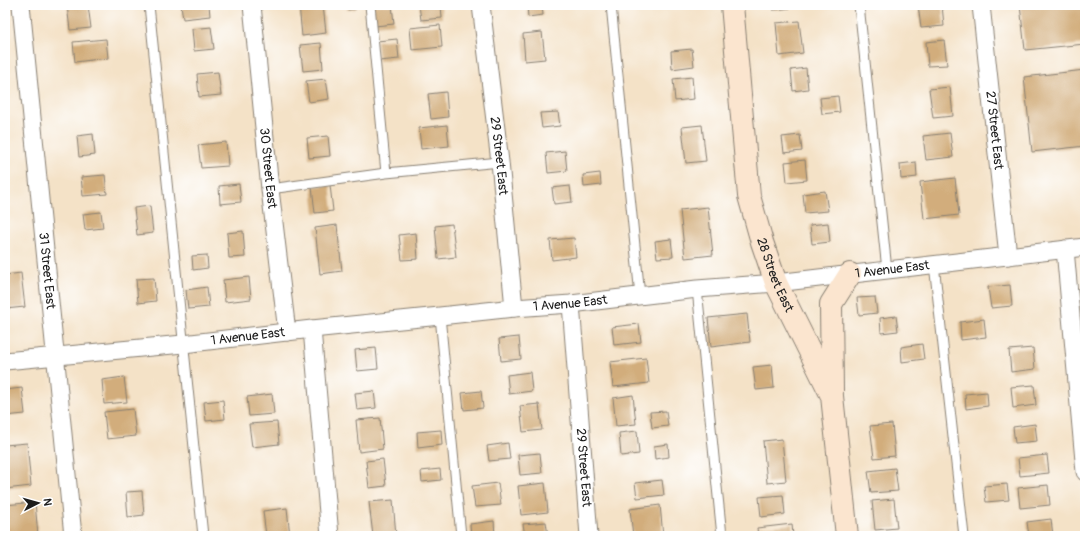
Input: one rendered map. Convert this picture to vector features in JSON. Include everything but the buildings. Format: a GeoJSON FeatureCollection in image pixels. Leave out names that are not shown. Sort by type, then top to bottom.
{"type":"FeatureCollection","features":[{"type":"Feature","properties":{"kind":"street","name":"31 Street East"},"geometry":{"type":"LineString","coordinates":[[21,5],[73,536]]}},
{"type":"Feature","properties":{"kind":"street","name":"30 Street East"},"geometry":{"type":"LineString","coordinates":[[252,5],[270,188],[287,332]]}},
{"type":"Feature","properties":{"kind":"street","name":"29 Street East"},"geometry":{"type":"LineString","coordinates":[[481,5],[500,162],[514,308]]}},
{"type":"Feature","properties":{"kind":"street","name":"28 Street East"},"geometry":{"type":"LineString","coordinates":[[732,5],[749,196],[762,242],[776,282],[832,396],[847,536]]}},
{"type":"Feature","properties":{"kind":"street","name":"27 Street East"},"geometry":{"type":"LineString","coordinates":[[981,5],[1008,256]]}},
{"type":"Feature","properties":{"kind":"street","name":"1 Avenue East"},"geometry":{"type":"LineString","coordinates":[[5,362],[514,308],[571,304],[1085,247]]}},
{"type":"Feature","properties":{"kind":"street"},"geometry":{"type":"LineString","coordinates":[[1065,249],[1085,472]]}},
{"type":"Feature","properties":{"kind":"street"},"geometry":{"type":"LineString","coordinates":[[832,396],[831,304],[850,274]]}},
{"type":"Feature","properties":{"kind":"street","name":"29 Street East"},"geometry":{"type":"LineString","coordinates":[[571,304],[589,536]]}},
{"type":"Feature","properties":{"kind":"street"},"geometry":{"type":"LineString","coordinates":[[312,329],[330,536]]}},
{"type":"Feature","properties":{"kind":"lane"},"geometry":{"type":"LineString","coordinates":[[149,5],[203,536]]}},
{"type":"Feature","properties":{"kind":"lane"},"geometry":{"type":"LineString","coordinates":[[370,5],[386,173]]}},
{"type":"Feature","properties":{"kind":"lane"},"geometry":{"type":"LineString","coordinates":[[611,5],[640,296]]}},
{"type":"Feature","properties":{"kind":"lane"},"geometry":{"type":"LineString","coordinates":[[859,5],[887,270]]}},
{"type":"Feature","properties":{"kind":"lane"},"geometry":{"type":"LineString","coordinates":[[270,188],[386,173],[500,162]]}},
{"type":"Feature","properties":{"kind":"lane"},"geometry":{"type":"LineString","coordinates":[[934,264],[964,536]]}},
{"type":"Feature","properties":{"kind":"lane"},"geometry":{"type":"LineString","coordinates":[[697,289],[722,536]]}},
{"type":"Feature","properties":{"kind":"lane"},"geometry":{"type":"LineString","coordinates":[[440,316],[461,536]]}}]}
